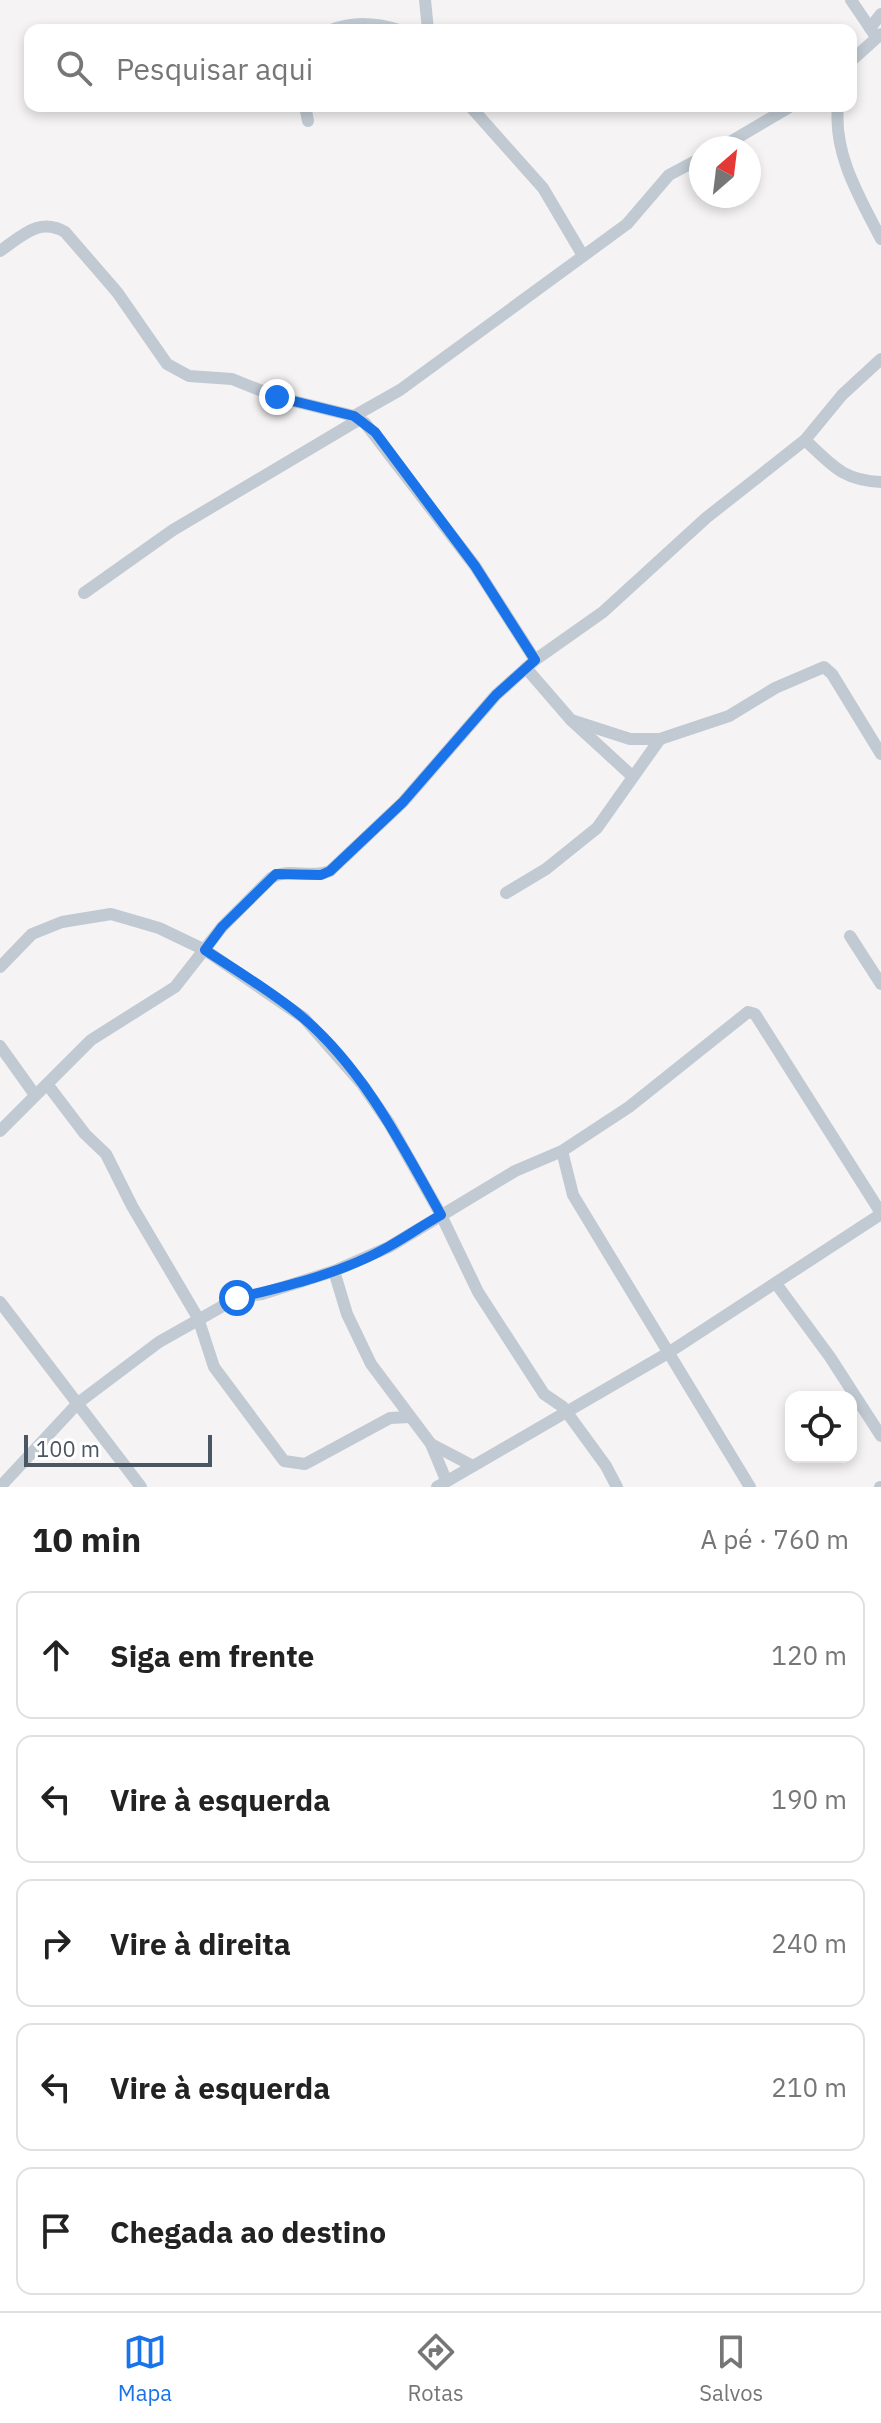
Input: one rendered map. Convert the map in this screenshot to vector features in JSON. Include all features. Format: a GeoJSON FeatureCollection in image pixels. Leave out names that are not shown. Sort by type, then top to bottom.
{"type":"FeatureCollection","features":[{"type":"Feature","properties":{"kind":"street"},"geometry":{"type":"LineString","coordinates":[[425,0],[427,24]]}},
{"type":"Feature","properties":{"kind":"street"},"geometry":{"type":"LineString","coordinates":[[851,0],[876,33]]}},
{"type":"Feature","properties":{"kind":"street"},"geometry":{"type":"LineString","coordinates":[[857,54],[876,33],[881,14]]}},
{"type":"Feature","properties":{"kind":"street"},"geometry":{"type":"LineString","coordinates":[[306,112],[308,121]]}},
{"type":"Feature","properties":{"kind":"street"},"geometry":{"type":"LineString","coordinates":[[475,112],[543,188],[582,254]]}},
{"type":"Feature","properties":{"kind":"street"},"geometry":{"type":"LineString","coordinates":[[740,136],[781,112]]}},
{"type":"Feature","properties":{"kind":"street"},"geometry":{"type":"LineString","coordinates":[[837,112],[842,154],[881,239]]}},
{"type":"Feature","properties":{"kind":"street"},"geometry":{"type":"LineString","coordinates":[[84,593],[173,530],[400,390],[627,224],[669,175],[689,164]]}},
{"type":"Feature","properties":{"kind":"street"},"geometry":{"type":"LineString","coordinates":[[0,251],[30,230],[44,224],[55,226],[65,232],[117,292],[176,371],[232,379],[277,397],[357,418],[375,432],[475,566],[530,664],[571,720],[632,776]]}},
{"type":"Feature","properties":{"kind":"street"},"geometry":{"type":"LineString","coordinates":[[0,1131],[91,1040],[175,987],[222,927],[276,874],[321,875],[341,862],[403,802],[489,703],[530,664],[603,612],[706,518],[805,440],[842,395],[881,359]]}},
{"type":"Feature","properties":{"kind":"street"},"geometry":{"type":"LineString","coordinates":[[805,440],[841,474],[881,482]]}},
{"type":"Feature","properties":{"kind":"street"},"geometry":{"type":"LineString","coordinates":[[571,720],[630,739],[660,739],[729,716],[775,688],[824,667],[832,674],[881,754]]}},
{"type":"Feature","properties":{"kind":"street"},"geometry":{"type":"LineString","coordinates":[[506,893],[546,869],[597,828],[660,739]]}},
{"type":"Feature","properties":{"kind":"street"},"geometry":{"type":"LineString","coordinates":[[0,967],[32,934],[62,922],[105,914],[159,928],[205,950],[286,1004],[325,1040],[389,1123],[441,1215],[478,1292],[544,1394],[559,1403],[564,1414],[606,1466],[617,1487]]}},
{"type":"Feature","properties":{"kind":"street"},"geometry":{"type":"LineString","coordinates":[[850,936],[881,984]]}},
{"type":"Feature","properties":{"kind":"street"},"geometry":{"type":"LineString","coordinates":[[0,1487],[78,1403],[121,1374],[152,1347],[237,1298],[262,1294],[334,1271],[389,1247],[515,1171],[562,1151],[629,1107],[748,1012],[755,1014],[881,1214],[777,1285],[668,1353],[441,1484],[431,1444],[371,1364],[347,1314],[334,1271]]}},
{"type":"Feature","properties":{"kind":"street"},"geometry":{"type":"LineString","coordinates":[[0,1046],[35,1095]]}},
{"type":"Feature","properties":{"kind":"street"},"geometry":{"type":"LineString","coordinates":[[47,1084],[85,1134],[106,1154],[132,1206],[198,1318],[214,1367],[284,1461],[291,1465],[305,1464],[390,1418],[410,1417]]}},
{"type":"Feature","properties":{"kind":"street"},"geometry":{"type":"LineString","coordinates":[[562,1151],[573,1195],[750,1487]]}},
{"type":"Feature","properties":{"kind":"street"},"geometry":{"type":"LineString","coordinates":[[777,1285],[830,1357],[881,1436]]}},
{"type":"Feature","properties":{"kind":"street"},"geometry":{"type":"LineString","coordinates":[[0,1302],[141,1487]]}},
{"type":"Feature","properties":{"kind":"street"},"geometry":{"type":"LineString","coordinates":[[431,1444],[473,1466]]}},
{"type":"Feature","properties":{"kind":"route"},"geometry":{"type":"LineString","coordinates":[[237,1298],[262,1294],[334,1271],[389,1247],[441,1215],[389,1123],[362,1084],[325,1040],[286,1004],[205,950],[222,927],[276,874],[321,875],[330,871],[374,832],[496,695],[535,660],[475,566],[375,432],[354,416],[277,397]]}}]}
